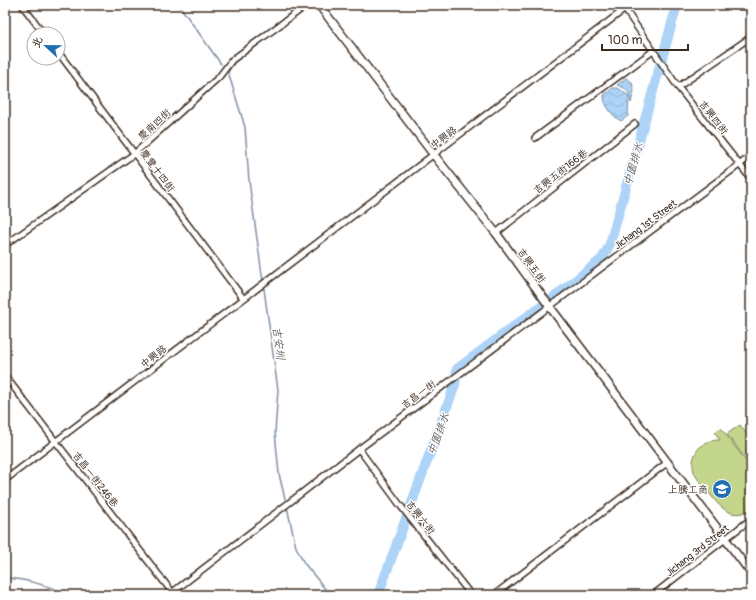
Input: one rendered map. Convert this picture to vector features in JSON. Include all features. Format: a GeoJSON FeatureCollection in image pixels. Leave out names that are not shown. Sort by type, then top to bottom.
{"type":"FeatureCollection","features":[{"type":"Feature","properties":{"kind":"street"},"geometry":{"type":"LineString","coordinates":[[22,5],[38,26]]}},
{"type":"Feature","properties":{"kind":"street","name":"慶南四街"},"geometry":{"type":"LineString","coordinates":[[5,245],[134,154],[219,77],[232,60],[306,5]]}},
{"type":"Feature","properties":{"kind":"street","name":"吉興五街"},"geometry":{"type":"LineString","coordinates":[[319,5],[496,233],[550,307],[751,573]]}},
{"type":"Feature","properties":{"kind":"street"},"geometry":{"type":"LineString","coordinates":[[535,138],[652,50],[623,7]]}},
{"type":"Feature","properties":{"kind":"street","name":"中興路"},"geometry":{"type":"LineString","coordinates":[[5,480],[243,298],[272,278],[434,155],[623,7]]}},
{"type":"Feature","properties":{"kind":"street"},"geometry":{"type":"LineString","coordinates":[[678,87],[751,37]]}},
{"type":"Feature","properties":{"kind":"street","name":"吉興四街"},"geometry":{"type":"LineString","coordinates":[[652,50],[678,87],[751,179]]}},
{"type":"Feature","properties":{"kind":"street","name":"慶豐十四街"},"geometry":{"type":"LineString","coordinates":[[66,63],[243,298]]}},
{"type":"Feature","properties":{"kind":"street","name":"吉興五街166巷"},"geometry":{"type":"LineString","coordinates":[[496,233],[635,124]]}},
{"type":"Feature","properties":{"kind":"street","name":"Jichang 1st Street"},"geometry":{"type":"LineString","coordinates":[[550,307],[751,156]]}},
{"type":"Feature","properties":{"kind":"street","name":"吉昌一街"},"geometry":{"type":"LineString","coordinates":[[170,594],[359,449],[550,307]]}},
{"type":"Feature","properties":{"kind":"street","name":"吉昌一街246巷"},"geometry":{"type":"LineString","coordinates":[[5,376],[170,594]]}},
{"type":"Feature","properties":{"kind":"street","name":"吉興六街"},"geometry":{"type":"LineString","coordinates":[[359,449],[400,505],[471,595]]}},
{"type":"Feature","properties":{"kind":"street"},"geometry":{"type":"LineString","coordinates":[[494,595],[668,462]]}},
{"type":"Feature","properties":{"kind":"street","name":"Jichang 3rd Street"},"geometry":{"type":"LineString","coordinates":[[653,595],[751,519]]}},
{"type":"Feature","properties":{"kind":"green space"},"geometry":{"type":"Polygon","coordinates":[[[740,425],[751,439],[751,466],[727,434],[740,425]]]}},
{"type":"Feature","properties":{"kind":"green space"},"geometry":{"type":"Polygon","coordinates":[[[721,428],[751,468],[751,509],[743,513],[736,514],[730,512],[719,505],[697,478],[694,472],[693,459],[698,449],[708,442],[720,440],[715,432],[721,428]]]}},
{"type":"Feature","properties":{"kind":"water"},"geometry":{"type":"Polygon","coordinates":[[[626,78],[632,82],[634,91],[631,103],[628,91],[617,85],[626,78]]]}},
{"type":"Feature","properties":{"kind":"water"},"geometry":{"type":"Polygon","coordinates":[[[613,88],[618,88],[629,96],[628,116],[621,121],[609,110],[604,99],[604,95],[613,88]]]}},
{"type":"Feature","properties":{"kind":"waterway"},"geometry":{"type":"LineString","coordinates":[[179,5],[221,64]]}},
{"type":"Feature","properties":{"kind":"waterway"},"geometry":{"type":"LineString","coordinates":[[307,7],[311,5]]}},
{"type":"Feature","properties":{"kind":"waterway","name":"中園排水"},"geometry":{"type":"LineString","coordinates":[[551,300],[602,259],[610,244],[677,5]]}},
{"type":"Feature","properties":{"kind":"waterway","name":"吉安圳"},"geometry":{"type":"LineString","coordinates":[[286,503],[279,474],[275,432],[278,390],[249,181],[245,127],[228,72],[234,63],[295,17]]}},
{"type":"Feature","properties":{"kind":"waterway","name":"中園排水"},"geometry":{"type":"LineString","coordinates":[[378,595],[455,385],[457,369],[540,307]]}},
{"type":"Feature","properties":{"kind":"waterway","name":"吉安圳"},"geometry":{"type":"LineString","coordinates":[[287,507],[296,547],[304,563],[330,595]]}},
{"type":"Feature","properties":{"kind":"waterway"},"geometry":{"type":"LineString","coordinates":[[5,578],[38,584],[70,595]]}},
{"type":"Feature","properties":{"kind":"place","name":"上騰工商"},"geometry":{"type":"Point","coordinates":[722,489]}}]}
